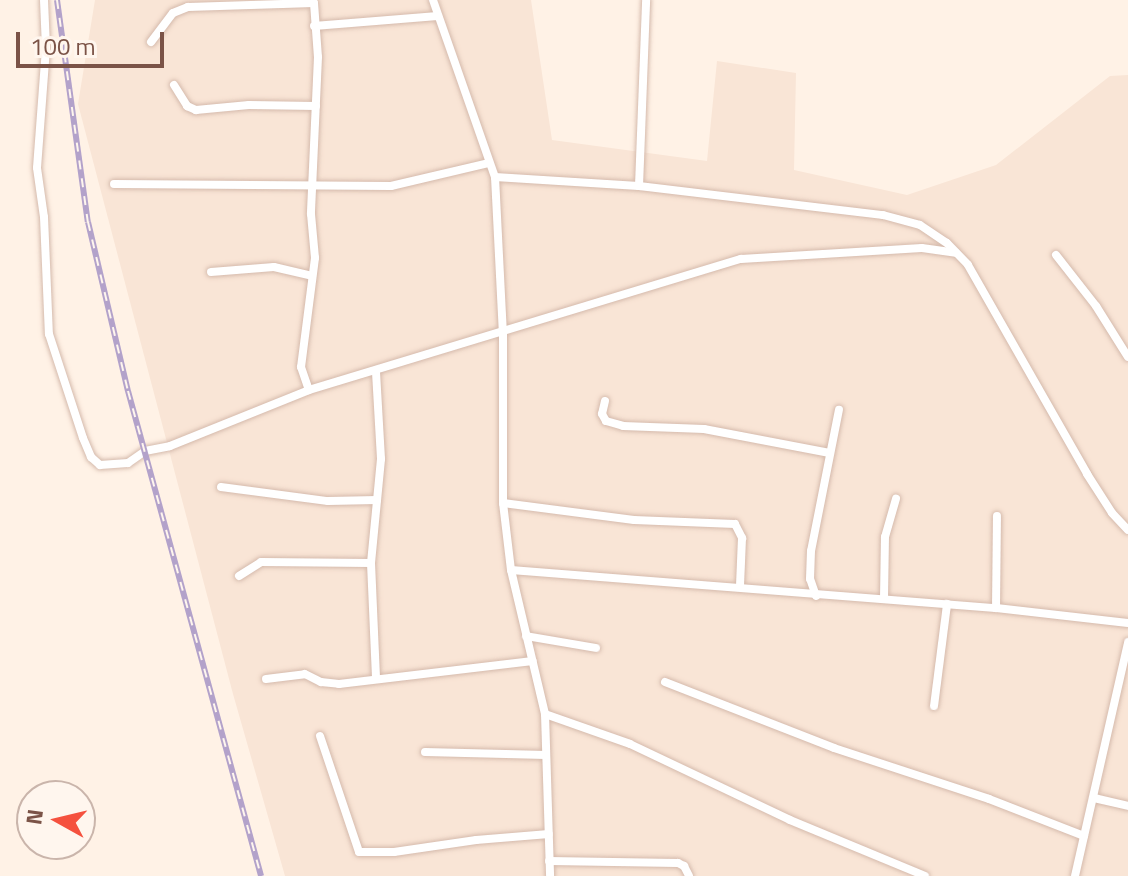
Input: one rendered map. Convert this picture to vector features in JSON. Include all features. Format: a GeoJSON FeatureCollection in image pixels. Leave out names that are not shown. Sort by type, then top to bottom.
{"type":"FeatureCollection","features":[{"type":"Feature","properties":{"kind":"street"},"geometry":{"type":"LineString","coordinates":[[44,0],[46,48],[37,168],[44,217],[49,334],[91,457],[100,465],[128,463],[145,451],[170,446],[309,390],[503,334],[741,259],[922,248],[956,253]]}},
{"type":"Feature","properties":{"kind":"street"},"geometry":{"type":"LineString","coordinates":[[433,0],[495,177],[503,334],[503,503],[511,570],[545,714],[550,876]]}},
{"type":"Feature","properties":{"kind":"street"},"geometry":{"type":"LineString","coordinates":[[639,186],[646,0]]}},
{"type":"Feature","properties":{"kind":"street"},"geometry":{"type":"LineString","coordinates":[[151,42],[173,13],[188,7],[314,2],[318,57],[312,276],[301,367],[309,390]]}},
{"type":"Feature","properties":{"kind":"street"},"geometry":{"type":"LineString","coordinates":[[314,26],[438,16]]}},
{"type":"Feature","properties":{"kind":"street"},"geometry":{"type":"LineString","coordinates":[[174,85],[187,106],[196,110],[249,105],[316,106]]}},
{"type":"Feature","properties":{"kind":"street"},"geometry":{"type":"LineString","coordinates":[[114,184],[404,186],[489,163]]}},
{"type":"Feature","properties":{"kind":"street"},"geometry":{"type":"LineString","coordinates":[[495,177],[639,186],[883,215],[920,225],[968,265],[1087,474],[1112,513],[1128,530]]}},
{"type":"Feature","properties":{"kind":"street"},"geometry":{"type":"LineString","coordinates":[[1056,255],[1096,306],[1128,357]]}},
{"type":"Feature","properties":{"kind":"street"},"geometry":{"type":"LineString","coordinates":[[211,272],[274,267],[312,276]]}},
{"type":"Feature","properties":{"kind":"street"},"geometry":{"type":"LineString","coordinates":[[376,372],[382,428],[371,563],[376,679]]}},
{"type":"Feature","properties":{"kind":"street"},"geometry":{"type":"LineString","coordinates":[[605,401],[602,414],[606,421],[623,426],[704,429],[830,453]]}},
{"type":"Feature","properties":{"kind":"street"},"geometry":{"type":"LineString","coordinates":[[816,596],[810,579],[811,551],[839,410]]}},
{"type":"Feature","properties":{"kind":"street"},"geometry":{"type":"LineString","coordinates":[[221,487],[328,501],[377,500]]}},
{"type":"Feature","properties":{"kind":"street"},"geometry":{"type":"LineString","coordinates":[[884,599],[885,537],[896,499]]}},
{"type":"Feature","properties":{"kind":"street"},"geometry":{"type":"LineString","coordinates":[[503,503],[634,520],[735,524],[742,538],[740,586]]}},
{"type":"Feature","properties":{"kind":"street"},"geometry":{"type":"LineString","coordinates":[[996,608],[997,516]]}},
{"type":"Feature","properties":{"kind":"street"},"geometry":{"type":"LineString","coordinates":[[239,576],[261,562],[371,563]]}},
{"type":"Feature","properties":{"kind":"street"},"geometry":{"type":"LineString","coordinates":[[511,570],[740,586],[816,596],[996,608],[1128,623]]}},
{"type":"Feature","properties":{"kind":"street"},"geometry":{"type":"LineString","coordinates":[[934,706],[947,604]]}},
{"type":"Feature","properties":{"kind":"street"},"geometry":{"type":"LineString","coordinates":[[526,636],[596,648]]}},
{"type":"Feature","properties":{"kind":"street"},"geometry":{"type":"LineString","coordinates":[[1075,876],[1128,642]]}},
{"type":"Feature","properties":{"kind":"street"},"geometry":{"type":"LineString","coordinates":[[266,679],[305,674],[321,682],[339,684],[533,661]]}},
{"type":"Feature","properties":{"kind":"street"},"geometry":{"type":"LineString","coordinates":[[665,682],[834,748],[989,799],[1084,836]]}},
{"type":"Feature","properties":{"kind":"street"},"geometry":{"type":"LineString","coordinates":[[545,714],[630,744],[790,820],[923,876]]}},
{"type":"Feature","properties":{"kind":"street"},"geometry":{"type":"LineString","coordinates":[[320,736],[359,852],[399,852],[476,840],[549,834]]}},
{"type":"Feature","properties":{"kind":"street"},"geometry":{"type":"LineString","coordinates":[[425,752],[546,755]]}},
{"type":"Feature","properties":{"kind":"street"},"geometry":{"type":"LineString","coordinates":[[1094,798],[1128,806]]}},
{"type":"Feature","properties":{"kind":"street"},"geometry":{"type":"LineString","coordinates":[[549,861],[678,863],[684,866],[688,876]]}},
{"type":"Feature","properties":{"kind":"shaded area"},"geometry":{"type":"Polygon","coordinates":[[[95,0],[531,0],[552,140],[707,161],[717,61],[796,73],[794,170],[907,195],[996,165],[1110,76],[1128,75],[1128,876],[285,876],[233,694],[78,104],[95,0]]]}},
{"type":"Feature","properties":{"kind":"railway"},"geometry":{"type":"LineString","coordinates":[[57,0],[88,222],[128,391],[261,876]]}}]}
